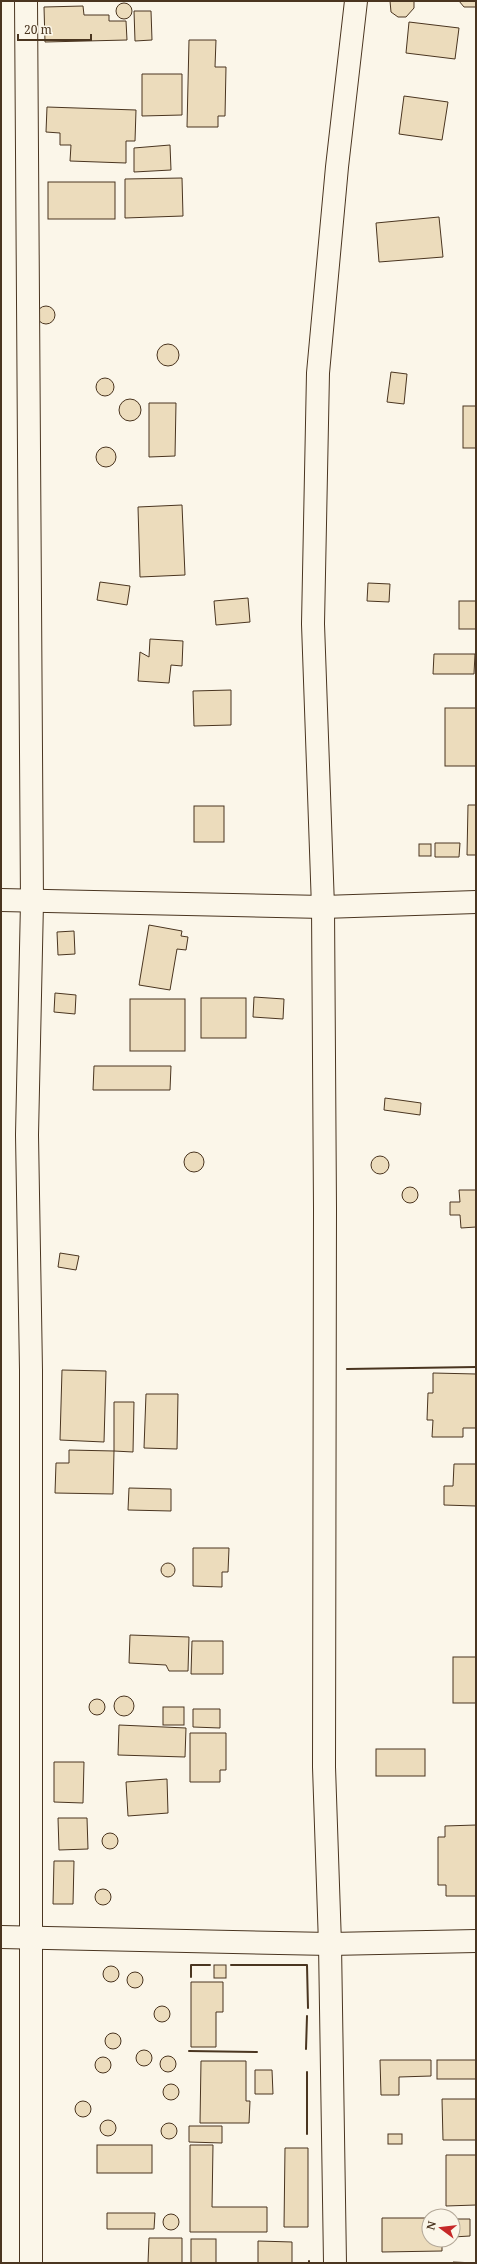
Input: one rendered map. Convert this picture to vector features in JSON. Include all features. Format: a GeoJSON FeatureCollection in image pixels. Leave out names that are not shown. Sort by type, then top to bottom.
{"type":"FeatureCollection","features":[{"type":"Feature","properties":{"kind":"street"},"geometry":{"type":"LineString","coordinates":[[26,1],[32,902],[26,1135],[31,1370],[31,2263]]}},
{"type":"Feature","properties":{"kind":"street"},"geometry":{"type":"LineString","coordinates":[[335,2263],[330,1944],[324,1767],[326,1208],[323,907],[313,624],[318,373],[337,167],[356,1]]}},
{"type":"Feature","properties":{"kind":"street"},"geometry":{"type":"LineString","coordinates":[[1,900],[32,902],[323,907],[476,902]]}},
{"type":"Feature","properties":{"kind":"street"},"geometry":{"type":"LineString","coordinates":[[1,1937],[31,1936],[330,1944],[476,1941]]}},
{"type":"Feature","properties":{"kind":"building"},"geometry":{"type":"Polygon","coordinates":[[[390,1],[414,1],[414,8],[406,17],[398,17],[391,12],[390,1]]]}},
{"type":"Feature","properties":{"kind":"building"},"geometry":{"type":"Polygon","coordinates":[[[459,1],[476,1],[476,7],[464,7],[459,1]]]}},
{"type":"Feature","properties":{"kind":"building"},"geometry":{"type":"Polygon","coordinates":[[[124,3],[130,5],[132,11],[130,17],[124,19],[118,17],[116,11],[118,5],[124,3]]]}},
{"type":"Feature","properties":{"kind":"building"},"geometry":{"type":"Polygon","coordinates":[[[83,6],[84,15],[109,15],[109,21],[126,21],[127,40],[45,42],[44,7],[83,6]]]}},
{"type":"Feature","properties":{"kind":"building"},"geometry":{"type":"Polygon","coordinates":[[[134,11],[151,11],[152,40],[135,41],[134,11]]]}},
{"type":"Feature","properties":{"kind":"building"},"geometry":{"type":"Polygon","coordinates":[[[409,22],[459,28],[455,59],[406,53],[409,22]]]}},
{"type":"Feature","properties":{"kind":"building"},"geometry":{"type":"Polygon","coordinates":[[[189,40],[216,40],[215,67],[226,67],[225,116],[218,116],[218,127],[187,127],[189,40]]]}},
{"type":"Feature","properties":{"kind":"building"},"geometry":{"type":"Polygon","coordinates":[[[142,74],[182,74],[182,115],[142,116],[142,74]]]}},
{"type":"Feature","properties":{"kind":"building"},"geometry":{"type":"Polygon","coordinates":[[[404,96],[448,102],[442,140],[399,134],[404,96]]]}},
{"type":"Feature","properties":{"kind":"building"},"geometry":{"type":"Polygon","coordinates":[[[47,107],[136,110],[135,141],[126,141],[126,163],[70,161],[71,145],[60,145],[60,133],[46,132],[47,107]]]}},
{"type":"Feature","properties":{"kind":"building"},"geometry":{"type":"Polygon","coordinates":[[[170,145],[171,170],[134,172],[134,148],[170,145]]]}},
{"type":"Feature","properties":{"kind":"building"},"geometry":{"type":"Polygon","coordinates":[[[182,178],[183,216],[125,218],[125,179],[182,178]]]}},
{"type":"Feature","properties":{"kind":"building"},"geometry":{"type":"Polygon","coordinates":[[[48,182],[115,182],[115,219],[48,219],[48,182]]]}},
{"type":"Feature","properties":{"kind":"building"},"geometry":{"type":"Polygon","coordinates":[[[439,217],[443,257],[379,262],[376,223],[439,217]]]}},
{"type":"Feature","properties":{"kind":"building"},"geometry":{"type":"Polygon","coordinates":[[[46,306],[52,309],[55,315],[52,321],[46,324],[40,321],[37,315],[40,309],[46,306]]]}},
{"type":"Feature","properties":{"kind":"building"},"geometry":{"type":"Polygon","coordinates":[[[168,344],[176,347],[179,355],[176,363],[168,366],[160,363],[157,355],[160,347],[168,344]]]}},
{"type":"Feature","properties":{"kind":"building"},"geometry":{"type":"Polygon","coordinates":[[[391,372],[407,374],[404,404],[387,402],[391,372]]]}},
{"type":"Feature","properties":{"kind":"building"},"geometry":{"type":"Polygon","coordinates":[[[105,378],[111,381],[114,387],[111,393],[105,396],[99,393],[96,387],[99,381],[105,378]]]}},
{"type":"Feature","properties":{"kind":"building"},"geometry":{"type":"Polygon","coordinates":[[[130,399],[138,402],[141,410],[138,418],[130,421],[122,418],[119,410],[122,402],[130,399]]]}},
{"type":"Feature","properties":{"kind":"building"},"geometry":{"type":"Polygon","coordinates":[[[149,403],[176,403],[175,456],[149,457],[149,403]]]}},
{"type":"Feature","properties":{"kind":"building"},"geometry":{"type":"Polygon","coordinates":[[[463,406],[476,406],[476,448],[463,448],[463,406]]]}},
{"type":"Feature","properties":{"kind":"building"},"geometry":{"type":"Polygon","coordinates":[[[106,447],[113,450],[116,457],[113,464],[106,467],[99,464],[96,457],[99,450],[106,447]]]}},
{"type":"Feature","properties":{"kind":"building"},"geometry":{"type":"Polygon","coordinates":[[[182,505],[185,575],[140,577],[138,507],[182,505]]]}},
{"type":"Feature","properties":{"kind":"building"},"geometry":{"type":"Polygon","coordinates":[[[100,582],[130,586],[127,605],[97,600],[100,582]]]}},
{"type":"Feature","properties":{"kind":"building"},"geometry":{"type":"Polygon","coordinates":[[[368,583],[390,584],[389,602],[367,601],[368,583]]]}},
{"type":"Feature","properties":{"kind":"building"},"geometry":{"type":"Polygon","coordinates":[[[248,598],[250,622],[216,625],[214,601],[248,598]]]}},
{"type":"Feature","properties":{"kind":"building"},"geometry":{"type":"Polygon","coordinates":[[[459,601],[476,601],[476,629],[459,629],[459,601]]]}},
{"type":"Feature","properties":{"kind":"building"},"geometry":{"type":"Polygon","coordinates":[[[150,639],[183,641],[182,666],[171,665],[169,683],[138,681],[140,652],[149,657],[150,639]]]}},
{"type":"Feature","properties":{"kind":"building"},"geometry":{"type":"Polygon","coordinates":[[[434,654],[475,654],[474,674],[433,674],[434,654]]]}},
{"type":"Feature","properties":{"kind":"building"},"geometry":{"type":"Polygon","coordinates":[[[231,690],[231,725],[194,726],[193,691],[231,690]]]}},
{"type":"Feature","properties":{"kind":"building"},"geometry":{"type":"Polygon","coordinates":[[[445,708],[476,708],[476,766],[445,766],[445,708]]]}},
{"type":"Feature","properties":{"kind":"building"},"geometry":{"type":"Polygon","coordinates":[[[468,805],[476,805],[476,855],[467,855],[468,805]]]}},
{"type":"Feature","properties":{"kind":"building"},"geometry":{"type":"Polygon","coordinates":[[[194,806],[224,806],[224,842],[194,842],[194,806]]]}},
{"type":"Feature","properties":{"kind":"building"},"geometry":{"type":"Polygon","coordinates":[[[435,843],[460,843],[459,857],[435,857],[435,843]]]}},
{"type":"Feature","properties":{"kind":"building"},"geometry":{"type":"Polygon","coordinates":[[[419,844],[431,844],[431,856],[419,856],[419,844]]]}},
{"type":"Feature","properties":{"kind":"building"},"geometry":{"type":"Polygon","coordinates":[[[149,925],[182,931],[181,936],[188,937],[186,950],[177,949],[170,990],[139,985],[149,925]]]}},
{"type":"Feature","properties":{"kind":"building"},"geometry":{"type":"Polygon","coordinates":[[[74,931],[75,954],[58,955],[57,932],[74,931]]]}},
{"type":"Feature","properties":{"kind":"building"},"geometry":{"type":"Polygon","coordinates":[[[55,993],[76,995],[75,1014],[54,1012],[55,993]]]}},
{"type":"Feature","properties":{"kind":"building"},"geometry":{"type":"Polygon","coordinates":[[[254,997],[284,999],[283,1019],[253,1017],[254,997]]]}},
{"type":"Feature","properties":{"kind":"building"},"geometry":{"type":"Polygon","coordinates":[[[201,998],[246,998],[246,1038],[201,1038],[201,998]]]}},
{"type":"Feature","properties":{"kind":"building"},"geometry":{"type":"Polygon","coordinates":[[[130,999],[185,999],[185,1051],[130,1051],[130,999]]]}},
{"type":"Feature","properties":{"kind":"building"},"geometry":{"type":"Polygon","coordinates":[[[94,1066],[171,1066],[170,1090],[93,1090],[94,1066]]]}},
{"type":"Feature","properties":{"kind":"building"},"geometry":{"type":"Polygon","coordinates":[[[385,1098],[421,1103],[420,1115],[384,1110],[385,1098]]]}},
{"type":"Feature","properties":{"kind":"building"},"geometry":{"type":"Polygon","coordinates":[[[194,1152],[201,1155],[204,1162],[201,1169],[194,1172],[187,1169],[184,1162],[187,1155],[194,1152]]]}},
{"type":"Feature","properties":{"kind":"building"},"geometry":{"type":"Polygon","coordinates":[[[376,1156],[384,1156],[389,1161],[387,1172],[384,1174],[376,1174],[371,1169],[371,1161],[376,1156]]]}},
{"type":"Feature","properties":{"kind":"building"},"geometry":{"type":"Polygon","coordinates":[[[410,1187],[417,1192],[418,1195],[413,1202],[410,1203],[403,1198],[402,1195],[407,1188],[410,1187]]]}},
{"type":"Feature","properties":{"kind":"building"},"geometry":{"type":"Polygon","coordinates":[[[459,1190],[476,1190],[476,1227],[461,1228],[460,1215],[450,1215],[450,1202],[460,1202],[459,1190]]]}},
{"type":"Feature","properties":{"kind":"building"},"geometry":{"type":"Polygon","coordinates":[[[60,1253],[79,1256],[76,1270],[58,1267],[60,1253]]]}},
{"type":"Feature","properties":{"kind":"building"},"geometry":{"type":"Polygon","coordinates":[[[62,1370],[106,1371],[104,1442],[60,1440],[62,1370]]]}},
{"type":"Feature","properties":{"kind":"building"},"geometry":{"type":"Polygon","coordinates":[[[433,1373],[476,1374],[476,1428],[463,1428],[463,1437],[432,1437],[433,1420],[427,1420],[428,1393],[433,1393],[433,1373]]]}},
{"type":"Feature","properties":{"kind":"building"},"geometry":{"type":"Polygon","coordinates":[[[146,1394],[178,1394],[177,1449],[144,1448],[146,1394]]]}},
{"type":"Feature","properties":{"kind":"building"},"geometry":{"type":"Polygon","coordinates":[[[114,1402],[134,1402],[133,1452],[114,1451],[114,1402]]]}},
{"type":"Feature","properties":{"kind":"building"},"geometry":{"type":"Polygon","coordinates":[[[69,1450],[114,1451],[113,1494],[55,1493],[56,1463],[69,1463],[69,1450]]]}},
{"type":"Feature","properties":{"kind":"building"},"geometry":{"type":"Polygon","coordinates":[[[454,1464],[476,1464],[476,1506],[444,1505],[444,1486],[453,1486],[454,1464]]]}},
{"type":"Feature","properties":{"kind":"building"},"geometry":{"type":"Polygon","coordinates":[[[129,1488],[171,1489],[171,1511],[128,1510],[129,1488]]]}},
{"type":"Feature","properties":{"kind":"building"},"geometry":{"type":"Polygon","coordinates":[[[193,1548],[229,1548],[228,1572],[222,1572],[222,1587],[193,1586],[193,1548]]]}},
{"type":"Feature","properties":{"kind":"building"},"geometry":{"type":"Polygon","coordinates":[[[165,1563],[171,1563],[175,1567],[175,1573],[171,1577],[165,1577],[161,1573],[161,1567],[165,1563]]]}},
{"type":"Feature","properties":{"kind":"building"},"geometry":{"type":"Polygon","coordinates":[[[130,1635],[189,1637],[188,1671],[169,1671],[166,1665],[129,1663],[130,1635]]]}},
{"type":"Feature","properties":{"kind":"building"},"geometry":{"type":"Polygon","coordinates":[[[192,1641],[223,1641],[223,1674],[191,1674],[192,1641]]]}},
{"type":"Feature","properties":{"kind":"building"},"geometry":{"type":"Polygon","coordinates":[[[453,1657],[476,1657],[476,1703],[453,1703],[453,1657]]]}},
{"type":"Feature","properties":{"kind":"building"},"geometry":{"type":"Polygon","coordinates":[[[124,1696],[131,1699],[134,1706],[131,1713],[124,1716],[117,1713],[114,1706],[117,1699],[124,1696]]]}},
{"type":"Feature","properties":{"kind":"building"},"geometry":{"type":"Polygon","coordinates":[[[94,1699],[100,1699],[105,1704],[103,1713],[100,1715],[94,1715],[89,1710],[89,1704],[94,1699]]]}},
{"type":"Feature","properties":{"kind":"building"},"geometry":{"type":"Polygon","coordinates":[[[163,1707],[184,1707],[184,1725],[163,1725],[163,1707]]]}},
{"type":"Feature","properties":{"kind":"building"},"geometry":{"type":"Polygon","coordinates":[[[193,1709],[220,1709],[220,1728],[193,1727],[193,1709]]]}},
{"type":"Feature","properties":{"kind":"building"},"geometry":{"type":"Polygon","coordinates":[[[119,1725],[186,1728],[185,1757],[118,1755],[119,1725]]]}},
{"type":"Feature","properties":{"kind":"building"},"geometry":{"type":"Polygon","coordinates":[[[190,1733],[226,1733],[226,1770],[220,1770],[220,1782],[190,1782],[190,1733]]]}},
{"type":"Feature","properties":{"kind":"building"},"geometry":{"type":"Polygon","coordinates":[[[376,1749],[425,1749],[425,1776],[376,1776],[376,1749]]]}},
{"type":"Feature","properties":{"kind":"building"},"geometry":{"type":"Polygon","coordinates":[[[54,1762],[84,1762],[83,1803],[54,1802],[54,1762]]]}},
{"type":"Feature","properties":{"kind":"building"},"geometry":{"type":"Polygon","coordinates":[[[167,1779],[168,1813],[128,1816],[126,1782],[167,1779]]]}},
{"type":"Feature","properties":{"kind":"building"},"geometry":{"type":"Polygon","coordinates":[[[58,1818],[87,1818],[88,1849],[59,1850],[58,1818]]]}},
{"type":"Feature","properties":{"kind":"building"},"geometry":{"type":"Polygon","coordinates":[[[476,1825],[476,1896],[446,1896],[446,1885],[438,1885],[438,1837],[445,1837],[445,1826],[476,1825]]]}},
{"type":"Feature","properties":{"kind":"building"},"geometry":{"type":"Polygon","coordinates":[[[110,1833],[117,1838],[118,1841],[113,1848],[110,1849],[103,1844],[102,1841],[107,1834],[110,1833]]]}},
{"type":"Feature","properties":{"kind":"building"},"geometry":{"type":"Polygon","coordinates":[[[54,1861],[74,1861],[73,1904],[53,1904],[54,1861]]]}},
{"type":"Feature","properties":{"kind":"building"},"geometry":{"type":"Polygon","coordinates":[[[103,1889],[110,1894],[111,1897],[106,1904],[103,1905],[96,1900],[95,1897],[100,1890],[103,1889]]]}},
{"type":"Feature","properties":{"kind":"building"},"geometry":{"type":"Polygon","coordinates":[[[214,1965],[226,1965],[226,1978],[214,1978],[214,1965]]]}},
{"type":"Feature","properties":{"kind":"building"},"geometry":{"type":"Polygon","coordinates":[[[111,1966],[118,1971],[119,1974],[114,1981],[111,1982],[104,1977],[103,1974],[108,1967],[111,1966]]]}},
{"type":"Feature","properties":{"kind":"building"},"geometry":{"type":"Polygon","coordinates":[[[135,1972],[142,1977],[143,1980],[138,1987],[135,1988],[128,1983],[127,1980],[132,1973],[135,1972]]]}},
{"type":"Feature","properties":{"kind":"building"},"geometry":{"type":"Polygon","coordinates":[[[191,1982],[223,1982],[223,2012],[216,2012],[216,2047],[191,2047],[191,1982]]]}},
{"type":"Feature","properties":{"kind":"building"},"geometry":{"type":"Polygon","coordinates":[[[162,2006],[169,2011],[170,2014],[165,2021],[162,2022],[155,2017],[154,2014],[159,2007],[162,2006]]]}},
{"type":"Feature","properties":{"kind":"building"},"geometry":{"type":"Polygon","coordinates":[[[113,2033],[120,2038],[121,2041],[116,2048],[113,2049],[106,2044],[105,2041],[110,2034],[113,2033]]]}},
{"type":"Feature","properties":{"kind":"building"},"geometry":{"type":"Polygon","coordinates":[[[144,2050],[151,2055],[152,2058],[147,2065],[144,2066],[137,2061],[136,2058],[141,2051],[144,2050]]]}},
{"type":"Feature","properties":{"kind":"building"},"geometry":{"type":"Polygon","coordinates":[[[168,2056],[175,2061],[176,2064],[171,2071],[168,2072],[161,2067],[160,2064],[165,2057],[168,2056]]]}},
{"type":"Feature","properties":{"kind":"building"},"geometry":{"type":"Polygon","coordinates":[[[103,2057],[110,2062],[111,2065],[106,2072],[103,2073],[96,2068],[95,2065],[100,2058],[103,2057]]]}},
{"type":"Feature","properties":{"kind":"building"},"geometry":{"type":"Polygon","coordinates":[[[380,2060],[431,2060],[431,2076],[399,2077],[399,2095],[381,2095],[380,2060]]]}},
{"type":"Feature","properties":{"kind":"building"},"geometry":{"type":"Polygon","coordinates":[[[437,2060],[476,2060],[476,2079],[437,2079],[437,2060]]]}},
{"type":"Feature","properties":{"kind":"building"},"geometry":{"type":"Polygon","coordinates":[[[201,2061],[246,2061],[246,2101],[250,2101],[249,2123],[200,2123],[201,2061]]]}},
{"type":"Feature","properties":{"kind":"building"},"geometry":{"type":"Polygon","coordinates":[[[255,2070],[272,2070],[273,2094],[255,2094],[255,2070]]]}},
{"type":"Feature","properties":{"kind":"building"},"geometry":{"type":"Polygon","coordinates":[[[171,2084],[178,2089],[179,2092],[174,2099],[171,2100],[164,2095],[163,2092],[168,2085],[171,2084]]]}},
{"type":"Feature","properties":{"kind":"building"},"geometry":{"type":"Polygon","coordinates":[[[442,2099],[476,2099],[476,2140],[443,2140],[442,2099]]]}},
{"type":"Feature","properties":{"kind":"building"},"geometry":{"type":"Polygon","coordinates":[[[83,2101],[90,2106],[91,2109],[86,2116],[83,2117],[76,2112],[75,2109],[80,2102],[83,2101]]]}},
{"type":"Feature","properties":{"kind":"building"},"geometry":{"type":"Polygon","coordinates":[[[108,2120],[115,2125],[116,2128],[111,2135],[108,2136],[101,2131],[100,2128],[105,2121],[108,2120]]]}},
{"type":"Feature","properties":{"kind":"building"},"geometry":{"type":"Polygon","coordinates":[[[169,2123],[176,2128],[177,2131],[172,2138],[169,2139],[162,2134],[161,2131],[166,2124],[169,2123]]]}},
{"type":"Feature","properties":{"kind":"building"},"geometry":{"type":"Polygon","coordinates":[[[189,2126],[222,2126],[222,2143],[189,2142],[189,2126]]]}},
{"type":"Feature","properties":{"kind":"building"},"geometry":{"type":"Polygon","coordinates":[[[388,2134],[402,2134],[402,2144],[388,2144],[388,2134]]]}},
{"type":"Feature","properties":{"kind":"building"},"geometry":{"type":"Polygon","coordinates":[[[97,2145],[152,2145],[152,2173],[97,2173],[97,2145]]]}},
{"type":"Feature","properties":{"kind":"building"},"geometry":{"type":"Polygon","coordinates":[[[190,2145],[213,2145],[212,2207],[267,2207],[267,2232],[190,2232],[190,2145]]]}},
{"type":"Feature","properties":{"kind":"building"},"geometry":{"type":"Polygon","coordinates":[[[285,2148],[308,2148],[308,2227],[284,2227],[285,2148]]]}},
{"type":"Feature","properties":{"kind":"building"},"geometry":{"type":"Polygon","coordinates":[[[446,2155],[476,2155],[476,2205],[446,2206],[446,2155]]]}},
{"type":"Feature","properties":{"kind":"building"},"geometry":{"type":"Polygon","coordinates":[[[107,2213],[155,2213],[154,2229],[107,2229],[107,2213]]]}},
{"type":"Feature","properties":{"kind":"building"},"geometry":{"type":"Polygon","coordinates":[[[171,2214],[178,2219],[179,2222],[174,2229],[171,2230],[164,2225],[163,2222],[168,2215],[171,2214]]]}},
{"type":"Feature","properties":{"kind":"building"},"geometry":{"type":"Polygon","coordinates":[[[382,2218],[421,2218],[421,2248],[442,2248],[442,2251],[382,2252],[382,2218]]]}},
{"type":"Feature","properties":{"kind":"building"},"geometry":{"type":"Polygon","coordinates":[[[461,2219],[470,2219],[470,2236],[461,2237],[461,2219]]]}},
{"type":"Feature","properties":{"kind":"building"},"geometry":{"type":"Polygon","coordinates":[[[149,2238],[182,2238],[182,2263],[148,2263],[149,2238]]]}},
{"type":"Feature","properties":{"kind":"building"},"geometry":{"type":"Polygon","coordinates":[[[191,2239],[216,2239],[216,2263],[191,2263],[191,2239]]]}},
{"type":"Feature","properties":{"kind":"building"},"geometry":{"type":"Polygon","coordinates":[[[258,2241],[292,2242],[292,2263],[258,2263],[258,2241]]]}},
{"type":"Feature","properties":{"kind":"building"},"geometry":{"type":"Polygon","coordinates":[[[453,2262],[476,2263],[453,2263],[453,2262]]]}},
{"type":"Feature","properties":{"kind":"wall"},"geometry":{"type":"LineString","coordinates":[[347,1369],[476,1367]]}},
{"type":"Feature","properties":{"kind":"wall"},"geometry":{"type":"LineString","coordinates":[[191,1977],[191,1965],[210,1965]]}},
{"type":"Feature","properties":{"kind":"wall"},"geometry":{"type":"LineString","coordinates":[[231,1965],[307,1965],[308,2008]]}},
{"type":"Feature","properties":{"kind":"wall"},"geometry":{"type":"LineString","coordinates":[[306,2049],[307,2016]]}},
{"type":"Feature","properties":{"kind":"wall"},"geometry":{"type":"LineString","coordinates":[[189,2051],[257,2052]]}},
{"type":"Feature","properties":{"kind":"wall"},"geometry":{"type":"LineString","coordinates":[[307,2072],[307,2134]]}}]}
